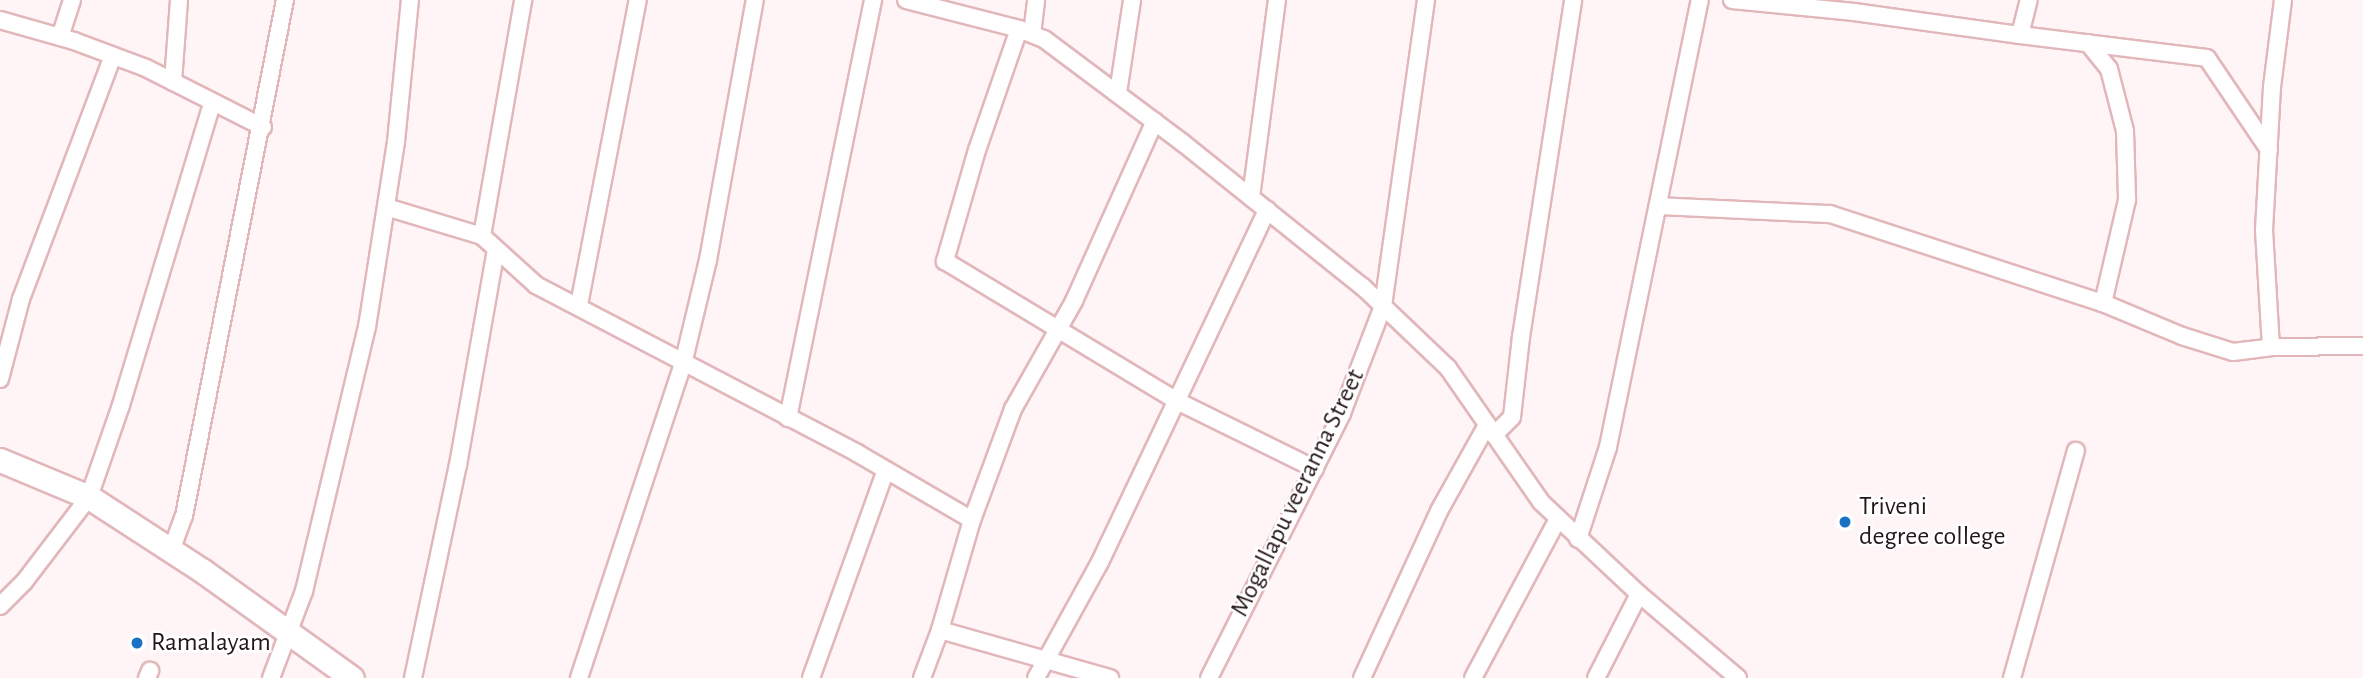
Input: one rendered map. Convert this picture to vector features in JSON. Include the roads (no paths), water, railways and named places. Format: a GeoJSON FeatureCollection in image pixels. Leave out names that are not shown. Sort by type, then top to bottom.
{"type":"FeatureCollection","features":[{"type":"Feature","properties":{"kind":"main road"},"geometry":{"type":"LineString","coordinates":[[0,460],[89,497],[289,631],[352,678]]}},
{"type":"Feature","properties":{"kind":"street"},"geometry":{"type":"LineString","coordinates":[[60,37],[72,0]]}},
{"type":"Feature","properties":{"kind":"street"},"geometry":{"type":"LineString","coordinates":[[173,82],[179,0]]}},
{"type":"Feature","properties":{"kind":"street"},"geometry":{"type":"LineString","coordinates":[[171,551],[184,516],[263,127],[285,0]]}},
{"type":"Feature","properties":{"kind":"street"},"geometry":{"type":"LineString","coordinates":[[271,678],[304,591],[349,411],[386,207],[410,0]]}},
{"type":"Feature","properties":{"kind":"street"},"geometry":{"type":"LineString","coordinates":[[482,236],[523,0]]}},
{"type":"Feature","properties":{"kind":"street"},"geometry":{"type":"LineString","coordinates":[[579,305],[638,0]]}},
{"type":"Feature","properties":{"kind":"street"},"geometry":{"type":"LineString","coordinates":[[579,678],[683,364],[708,260],[755,0]]}},
{"type":"Feature","properties":{"kind":"street"},"geometry":{"type":"LineString","coordinates":[[788,418],[873,0]]}},
{"type":"Feature","properties":{"kind":"street"},"geometry":{"type":"LineString","coordinates":[[906,0],[927,3],[1025,32],[1053,46],[1155,121],[1267,210],[1383,306],[1448,368],[1541,502],[1639,594],[1738,678]]}},
{"type":"Feature","properties":{"kind":"street"},"geometry":{"type":"LineString","coordinates":[[1036,0],[977,150],[945,261],[1175,400],[1315,469]]}},
{"type":"Feature","properties":{"kind":"street"},"geometry":{"type":"LineString","coordinates":[[1118,93],[1132,0]]}},
{"type":"Feature","properties":{"kind":"street"},"geometry":{"type":"LineString","coordinates":[[1251,197],[1277,0]]}},
{"type":"Feature","properties":{"kind":"street","name":"Mogallapu veeranna Street"},"geometry":{"type":"LineString","coordinates":[[1209,678],[1342,413],[1383,306],[1426,0]]}},
{"type":"Feature","properties":{"kind":"street"},"geometry":{"type":"LineString","coordinates":[[1362,678],[1439,510],[1490,430],[1513,417],[1521,337],[1573,0]]}},
{"type":"Feature","properties":{"kind":"street"},"geometry":{"type":"LineString","coordinates":[[1578,539],[1608,447],[1700,0]]}},
{"type":"Feature","properties":{"kind":"street"},"geometry":{"type":"LineString","coordinates":[[1732,0],[1854,12],[2207,58],[2269,150]]}},
{"type":"Feature","properties":{"kind":"street"},"geometry":{"type":"LineString","coordinates":[[2020,35],[2029,0]]}},
{"type":"Feature","properties":{"kind":"street"},"geometry":{"type":"LineString","coordinates":[[2271,347],[2264,230],[2283,0]]}},
{"type":"Feature","properties":{"kind":"street"},"geometry":{"type":"LineString","coordinates":[[0,20],[113,56],[173,82],[263,127]]}},
{"type":"Feature","properties":{"kind":"street"},"geometry":{"type":"LineString","coordinates":[[2088,43],[2109,69],[2125,131],[2127,200],[2103,303]]}},
{"type":"Feature","properties":{"kind":"street"},"geometry":{"type":"LineString","coordinates":[[0,379],[21,299],[113,56]]}},
{"type":"Feature","properties":{"kind":"street"},"geometry":{"type":"LineString","coordinates":[[0,606],[24,582],[89,497],[121,405],[212,103]]}},
{"type":"Feature","properties":{"kind":"street"},"geometry":{"type":"LineString","coordinates":[[922,678],[940,630],[972,520],[1013,409],[1074,301],[1155,121]]}},
{"type":"Feature","properties":{"kind":"street"},"geometry":{"type":"LineString","coordinates":[[1658,206],[1830,214],[2103,303],[2182,336],[2232,352],[2271,347],[2363,346]]}},
{"type":"Feature","properties":{"kind":"street"},"geometry":{"type":"LineString","coordinates":[[386,207],[482,236],[536,285],[579,305],[683,364],[886,470],[972,520]]}},
{"type":"Feature","properties":{"kind":"street"},"geometry":{"type":"LineString","coordinates":[[1037,678],[1100,562],[1267,210]]}},
{"type":"Feature","properties":{"kind":"street"},"geometry":{"type":"LineString","coordinates":[[412,678],[458,466],[496,250]]}},
{"type":"Feature","properties":{"kind":"street"},"geometry":{"type":"LineString","coordinates":[[2012,678],[2076,451]]}},
{"type":"Feature","properties":{"kind":"street"},"geometry":{"type":"LineString","coordinates":[[811,678],[886,470]]}},
{"type":"Feature","properties":{"kind":"street"},"geometry":{"type":"LineString","coordinates":[[1473,678],[1558,519]]}},
{"type":"Feature","properties":{"kind":"street"},"geometry":{"type":"LineString","coordinates":[[1596,678],[1639,594]]}},
{"type":"Feature","properties":{"kind":"street"},"geometry":{"type":"LineString","coordinates":[[940,630],[1110,678]]}},
{"type":"Feature","properties":{"kind":"place","name":"Triveni degree college"},"geometry":{"type":"Point","coordinates":[1845,522]}},
{"type":"Feature","properties":{"kind":"place","name":"Ramalayam"},"geometry":{"type":"Point","coordinates":[137,643]}}]}
